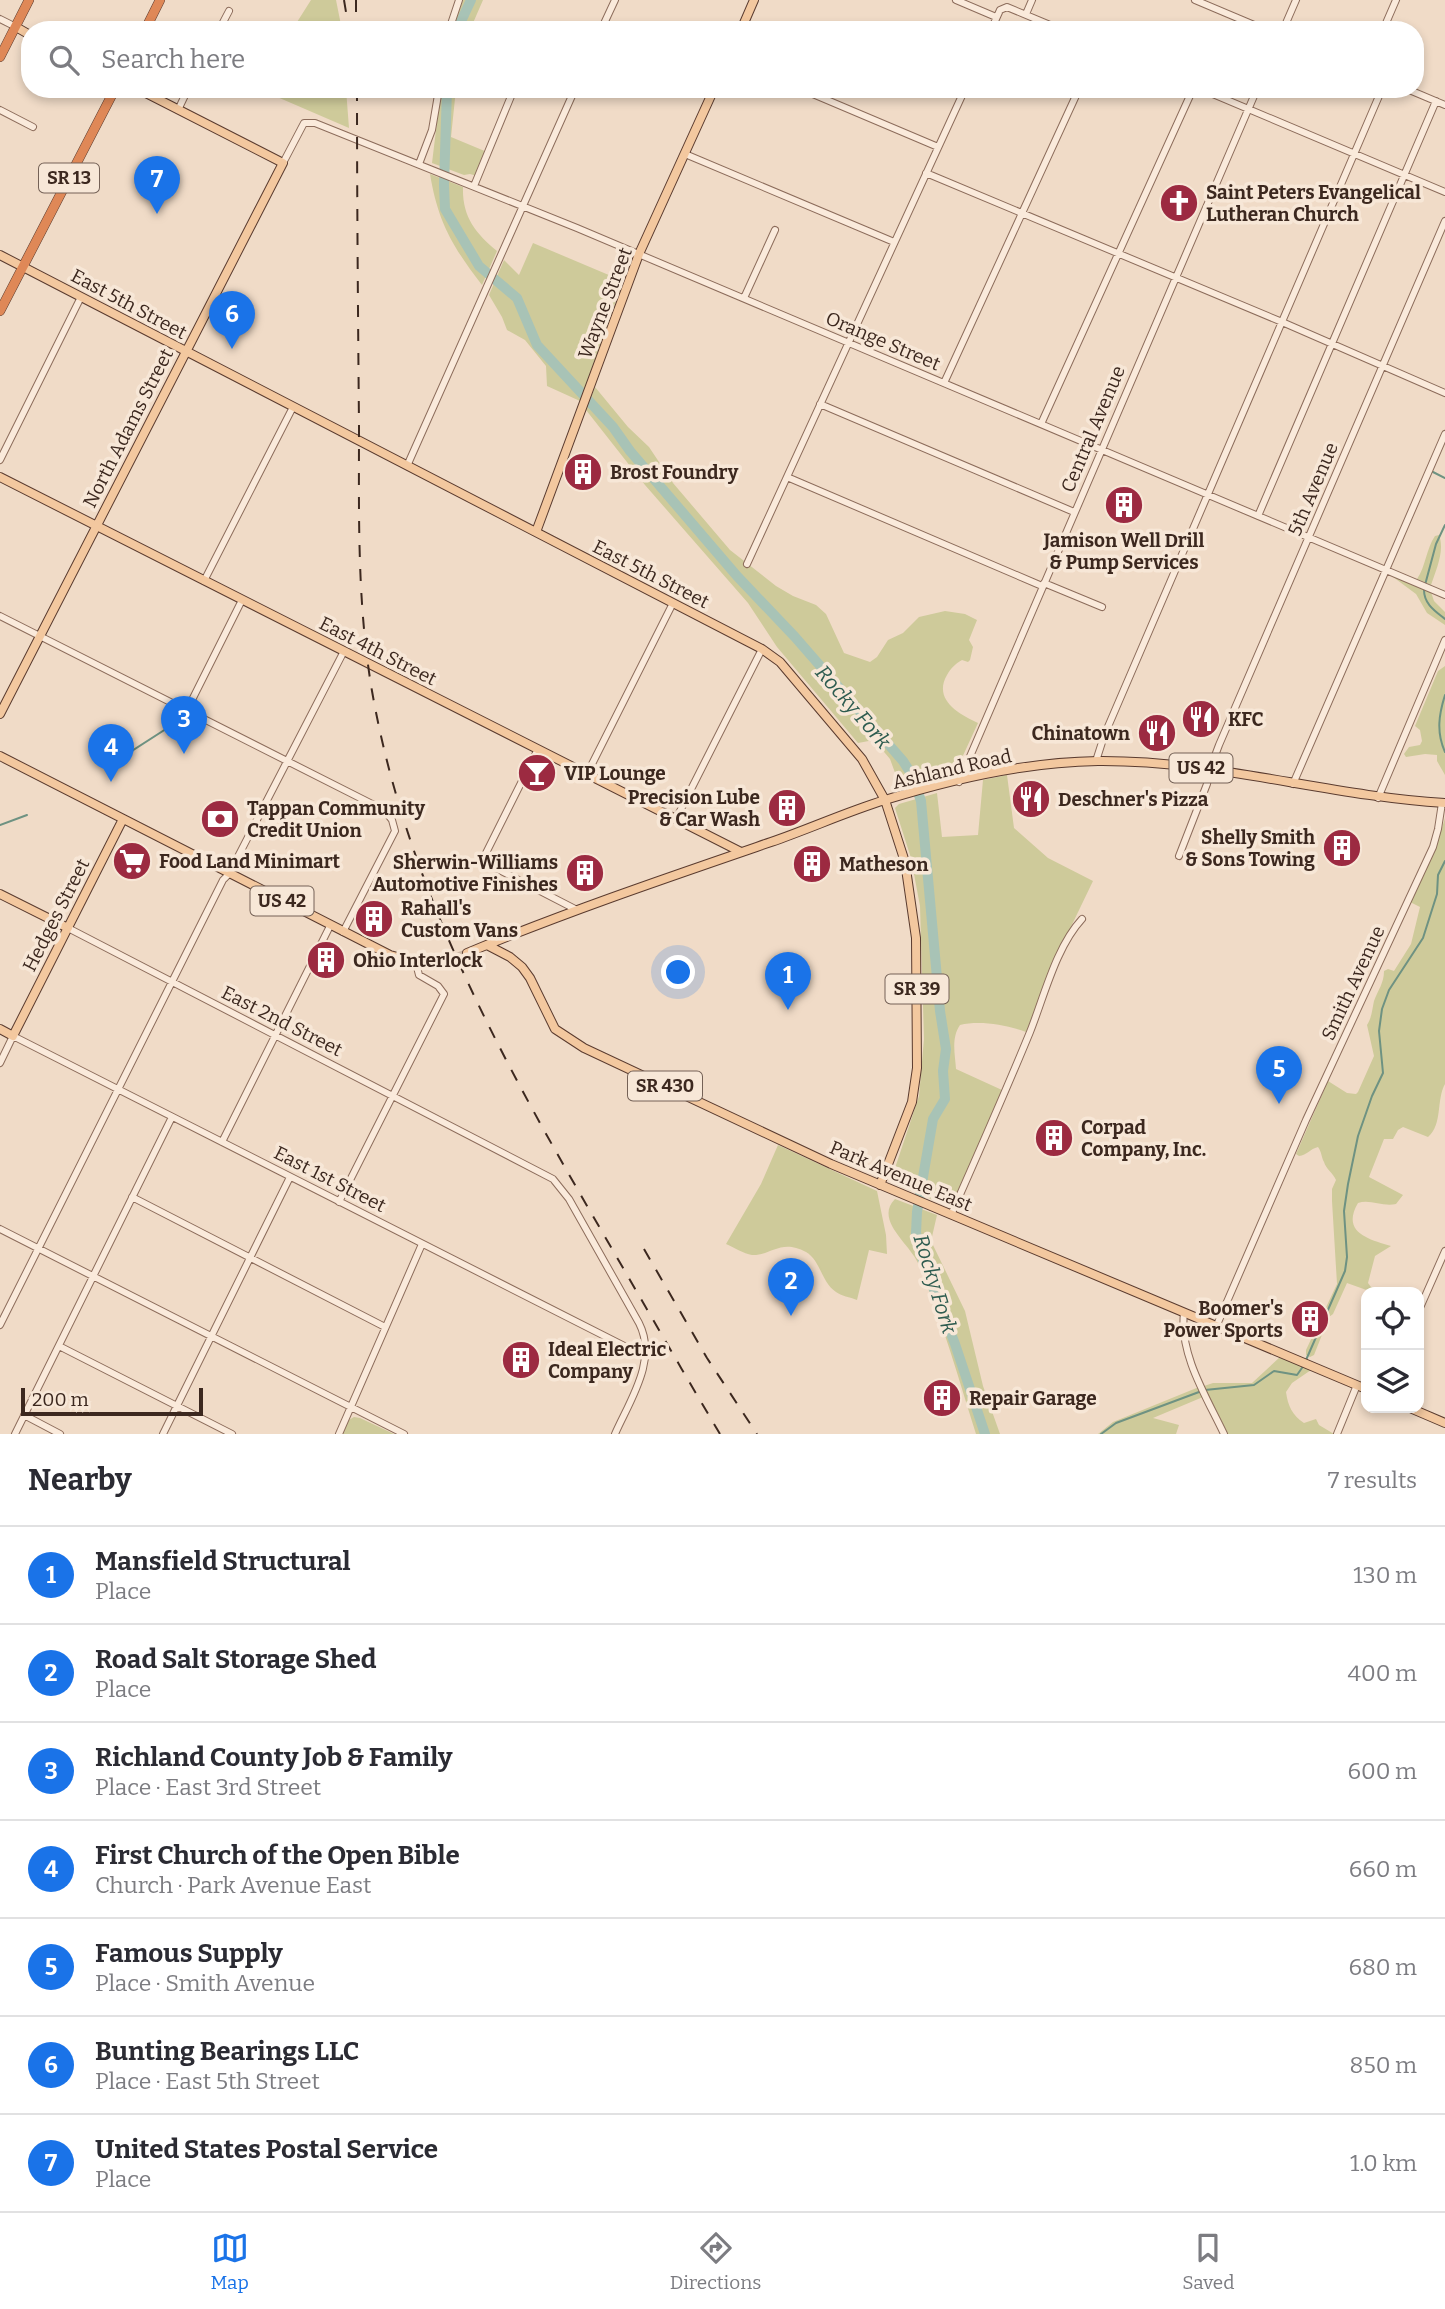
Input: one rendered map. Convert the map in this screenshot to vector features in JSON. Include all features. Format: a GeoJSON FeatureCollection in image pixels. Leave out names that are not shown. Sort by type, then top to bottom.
{"type":"FeatureCollection","features":[{"type":"Feature","properties":{"kind":"highway"},"geometry":{"type":"LineString","coordinates":[[0,57],[30,0]]}},
{"type":"Feature","properties":{"kind":"highway"},"geometry":{"type":"LineString","coordinates":[[150,21],[160,0]]}},
{"type":"Feature","properties":{"kind":"highway","name":"SR 13"},"geometry":{"type":"LineString","coordinates":[[0,311],[110,98]]}},
{"type":"Feature","properties":{"kind":"main road"},"geometry":{"type":"LineString","coordinates":[[745,21],[754,0]]}},
{"type":"Feature","properties":{"kind":"main road"},"geometry":{"type":"LineString","coordinates":[[16,27],[21,30]]}},
{"type":"Feature","properties":{"kind":"main road"},"geometry":{"type":"LineString","coordinates":[[155,98],[283,163]]}},
{"type":"Feature","properties":{"kind":"main road","name":"Wayne Street"},"geometry":{"type":"LineString","coordinates":[[536,532],[639,254],[710,98]]}},
{"type":"Feature","properties":{"kind":"main road","name":"North Adams Street"},"geometry":{"type":"LineString","coordinates":[[0,714],[283,163]]}},
{"type":"Feature","properties":{"kind":"main road","name":"East 5th Street"},"geometry":{"type":"LineString","coordinates":[[0,255],[762,649],[780,662],[850,743],[866,766],[885,800],[905,862],[916,950],[918,1059],[912,1102],[880,1185]]}},
{"type":"Feature","properties":{"kind":"main road","name":"East 4th Street"},"geometry":{"type":"LineString","coordinates":[[0,477],[741,852]]}},
{"type":"Feature","properties":{"kind":"main road"},"geometry":{"type":"LineString","coordinates":[[0,756],[123,819]]}},
{"type":"Feature","properties":{"kind":"main road","name":"Ashland Road"},"geometry":{"type":"LineString","coordinates":[[487,945],[885,800],[1026,768],[1096,761],[1156,763],[1210,769],[1378,798],[1443,803]]}},
{"type":"Feature","properties":{"kind":"main road","name":"US 42"},"geometry":{"type":"LineString","coordinates":[[123,819],[390,954],[416,963],[446,961]]}},
{"type":"Feature","properties":{"kind":"main road","name":"Hedges Street"},"geometry":{"type":"LineString","coordinates":[[13,1036],[123,819]]}},
{"type":"Feature","properties":{"kind":"main road","name":"East 2nd Street"},"geometry":{"type":"LineString","coordinates":[[0,894],[68,928]]}},
{"type":"Feature","properties":{"kind":"main road","name":"US 42"},"geometry":{"type":"LineString","coordinates":[[467,953],[487,945]]}},
{"type":"Feature","properties":{"kind":"main road","name":"Park Avenue East"},"geometry":{"type":"LineString","coordinates":[[487,945],[522,967],[530,978],[548,1019],[555,1029],[571,1041],[880,1185],[1361,1387]]}},
{"type":"Feature","properties":{"kind":"main road","name":"East 1st Street"},"geometry":{"type":"LineString","coordinates":[[0,1029],[13,1036]]}},
{"type":"Feature","properties":{"kind":"main road"},"geometry":{"type":"LineString","coordinates":[[1422,1413],[1445,1423]]}},
{"type":"Feature","properties":{"kind":"street"},"geometry":{"type":"LineString","coordinates":[[452,21],[459,0]]}},
{"type":"Feature","properties":{"kind":"street"},"geometry":{"type":"LineString","coordinates":[[605,21],[614,0]]}},
{"type":"Feature","properties":{"kind":"street"},"geometry":{"type":"LineString","coordinates":[[956,0],[996,17]]}},
{"type":"Feature","properties":{"kind":"street"},"geometry":{"type":"LineString","coordinates":[[1026,14],[1032,0]]}},
{"type":"Feature","properties":{"kind":"street"},"geometry":{"type":"LineString","coordinates":[[1196,0],[1245,21]]}},
{"type":"Feature","properties":{"kind":"street"},"geometry":{"type":"LineString","coordinates":[[1287,21],[1296,0]]}},
{"type":"Feature","properties":{"kind":"street"},"geometry":{"type":"LineString","coordinates":[[1387,21],[1396,0]]}},
{"type":"Feature","properties":{"kind":"street"},"geometry":{"type":"LineString","coordinates":[[994,21],[1003,7],[1042,21]]}},
{"type":"Feature","properties":{"kind":"street"},"geometry":{"type":"LineString","coordinates":[[224,21],[229,11]]}},
{"type":"Feature","properties":{"kind":"street"},"geometry":{"type":"LineString","coordinates":[[0,19],[16,27]]}},
{"type":"Feature","properties":{"kind":"street"},"geometry":{"type":"LineString","coordinates":[[1424,97],[1445,105]]}},
{"type":"Feature","properties":{"kind":"street"},"geometry":{"type":"LineString","coordinates":[[178,110],[184,98]]}},
{"type":"Feature","properties":{"kind":"street"},"geometry":{"type":"LineString","coordinates":[[421,164],[432,130],[437,98]]}},
{"type":"Feature","properties":{"kind":"street"},"geometry":{"type":"LineString","coordinates":[[471,185],[510,98]]}},
{"type":"Feature","properties":{"kind":"street"},"geometry":{"type":"LineString","coordinates":[[407,466],[571,98]]}},
{"type":"Feature","properties":{"kind":"street"},"geometry":{"type":"LineString","coordinates":[[822,98],[938,147]]}},
{"type":"Feature","properties":{"kind":"street"},"geometry":{"type":"LineString","coordinates":[[747,564],[961,98]]}},
{"type":"Feature","properties":{"kind":"street"},"geometry":{"type":"LineString","coordinates":[[944,383],[1075,98]]}},
{"type":"Feature","properties":{"kind":"street"},"geometry":{"type":"LineString","coordinates":[[1041,424],[1189,98]]}},
{"type":"Feature","properties":{"kind":"street"},"geometry":{"type":"LineString","coordinates":[[1222,98],[1445,192]]}},
{"type":"Feature","properties":{"kind":"street","name":"Central Avenue"},"geometry":{"type":"LineString","coordinates":[[959,782],[1253,98]]}},
{"type":"Feature","properties":{"kind":"street"},"geometry":{"type":"LineString","coordinates":[[1096,761],[1104,736],[1207,494],[1378,98]]}},
{"type":"Feature","properties":{"kind":"street"},"geometry":{"type":"LineString","coordinates":[[1258,516],[1436,102]]}},
{"type":"Feature","properties":{"kind":"street"},"geometry":{"type":"LineString","coordinates":[[0,110],[33,127]]}},
{"type":"Feature","properties":{"kind":"street","name":"Orange Street"},"geometry":{"type":"LineString","coordinates":[[307,121],[421,164],[639,254],[1445,595]]}},
{"type":"Feature","properties":{"kind":"street","name":"North Adams Street"},"geometry":{"type":"LineString","coordinates":[[283,163],[307,121]]}},
{"type":"Feature","properties":{"kind":"street"},"geometry":{"type":"LineString","coordinates":[[685,154],[894,242]]}},
{"type":"Feature","properties":{"kind":"street"},"geometry":{"type":"LineString","coordinates":[[926,173],[1445,393]]}},
{"type":"Feature","properties":{"kind":"street","name":"5th Avenue"},"geometry":{"type":"LineString","coordinates":[[1179,856],[1207,784],[1210,769],[1445,221]]}},
{"type":"Feature","properties":{"kind":"street"},"geometry":{"type":"LineString","coordinates":[[744,298],[775,230]]}},
{"type":"Feature","properties":{"kind":"street"},"geometry":{"type":"LineString","coordinates":[[0,460],[81,297]]}},
{"type":"Feature","properties":{"kind":"street"},"geometry":{"type":"LineString","coordinates":[[820,404],[1074,512]]}},
{"type":"Feature","properties":{"kind":"street"},"geometry":{"type":"LineString","coordinates":[[204,581],[293,407]]}},
{"type":"Feature","properties":{"kind":"street"},"geometry":{"type":"LineString","coordinates":[[1293,783],[1445,434]]}},
{"type":"Feature","properties":{"kind":"street"},"geometry":{"type":"LineString","coordinates":[[787,477],[1102,607]]}},
{"type":"Feature","properties":{"kind":"street"},"geometry":{"type":"LineString","coordinates":[[187,710],[242,600]]}},
{"type":"Feature","properties":{"kind":"street"},"geometry":{"type":"LineString","coordinates":[[587,774],[673,603]]}},
{"type":"Feature","properties":{"kind":"street"},"geometry":{"type":"LineString","coordinates":[[0,616],[380,808],[392,820],[395,831],[342,932]]}},
{"type":"Feature","properties":{"kind":"street"},"geometry":{"type":"LineString","coordinates":[[1378,798],[1445,640]]}},
{"type":"Feature","properties":{"kind":"street"},"geometry":{"type":"LineString","coordinates":[[676,819],[762,649]]}},
{"type":"Feature","properties":{"kind":"street"},"geometry":{"type":"LineString","coordinates":[[0,1325],[223,880],[229,874],[344,651]]}},
{"type":"Feature","properties":{"kind":"street"},"geometry":{"type":"LineString","coordinates":[[538,749],[482,861],[578,911]]}},
{"type":"Feature","properties":{"kind":"street","name":"Smith Avenue"},"geometry":{"type":"LineString","coordinates":[[1216,1327],[1306,1120],[1433,847],[1443,803]]}},
{"type":"Feature","properties":{"kind":"street"},"geometry":{"type":"LineString","coordinates":[[951,1215],[1014,1072],[1057,963],[1082,919]]}},
{"type":"Feature","properties":{"kind":"street"},"geometry":{"type":"LineString","coordinates":[[222,1142],[330,926]]}},
{"type":"Feature","properties":{"kind":"street","name":"East 2nd Street"},"geometry":{"type":"LineString","coordinates":[[68,928],[550,1177],[566,1195],[639,1323],[646,1343],[646,1357]]}},
{"type":"Feature","properties":{"kind":"street"},"geometry":{"type":"LineString","coordinates":[[339,1202],[444,994],[438,986],[419,975],[416,963]]}},
{"type":"Feature","properties":{"kind":"street","name":"Hedges Street"},"geometry":{"type":"LineString","coordinates":[[0,1063],[13,1036]]}},
{"type":"Feature","properties":{"kind":"street","name":"East 1st Street"},"geometry":{"type":"LineString","coordinates":[[13,1036],[646,1357]]}},
{"type":"Feature","properties":{"kind":"street"},"geometry":{"type":"LineString","coordinates":[[15,1434],[172,1117]]}},
{"type":"Feature","properties":{"kind":"street"},"geometry":{"type":"LineString","coordinates":[[163,1434],[290,1177]]}},
{"type":"Feature","properties":{"kind":"street"},"geometry":{"type":"LineString","coordinates":[[132,1198],[385,1327]]}},
{"type":"Feature","properties":{"kind":"street"},"geometry":{"type":"LineString","coordinates":[[0,1229],[404,1434]]}},
{"type":"Feature","properties":{"kind":"street"},"geometry":{"type":"LineString","coordinates":[[338,1434],[422,1244]]}},
{"type":"Feature","properties":{"kind":"street"},"geometry":{"type":"LineString","coordinates":[[1424,1299],[1445,1251]]}},
{"type":"Feature","properties":{"kind":"street"},"geometry":{"type":"LineString","coordinates":[[1184,1313],[1187,1345],[1202,1388],[1224,1434]]}},
{"type":"Feature","properties":{"kind":"street"},"geometry":{"type":"LineString","coordinates":[[59,1346],[232,1434]]}},
{"type":"Feature","properties":{"kind":"street"},"geometry":{"type":"LineString","coordinates":[[615,1434],[646,1357]]}},
{"type":"Feature","properties":{"kind":"street"},"geometry":{"type":"LineString","coordinates":[[1337,1434],[1357,1385]]}},
{"type":"Feature","properties":{"kind":"street"},"geometry":{"type":"LineString","coordinates":[[24,1415],[61,1434]]}},
{"type":"Feature","properties":{"kind":"shaded area"},"geometry":{"type":"Polygon","coordinates":[[[311,0],[336,0],[340,21],[298,21],[311,0]]]}},
{"type":"Feature","properties":{"kind":"shaded area"},"geometry":{"type":"Polygon","coordinates":[[[463,0],[483,0],[474,21],[455,21],[463,0]]]}},
{"type":"Feature","properties":{"kind":"shaded area"},"geometry":{"type":"Polygon","coordinates":[[[280,98],[347,98],[349,128],[280,98]]]}},
{"type":"Feature","properties":{"kind":"shaded area"},"geometry":{"type":"Polygon","coordinates":[[[440,98],[455,98],[451,137],[487,152],[477,176],[464,175],[432,163],[440,98]]]}},
{"type":"Feature","properties":{"kind":"shaded area"},"geometry":{"type":"Polygon","coordinates":[[[430,174],[463,187],[465,207],[471,223],[497,251],[482,285],[448,233],[437,206],[430,174]]]}},
{"type":"Feature","properties":{"kind":"shaded area"},"geometry":{"type":"Polygon","coordinates":[[[533,243],[623,281],[580,401],[547,386],[546,366],[525,340],[507,330],[489,295],[504,260],[519,275],[533,243]]]}},
{"type":"Feature","properties":{"kind":"shaded area"},"geometry":{"type":"Polygon","coordinates":[[[595,387],[628,427],[649,447],[673,483],[730,550],[776,586],[816,605],[826,614],[844,653],[870,662],[877,657],[888,640],[903,633],[919,617],[945,611],[965,614],[977,620],[969,640],[973,647],[970,660],[962,660],[955,665],[943,684],[945,698],[950,705],[978,723],[955,773],[901,789],[890,759],[874,740],[858,743],[777,647],[748,603],[645,485],[586,410],[595,387]]]}},
{"type":"Feature","properties":{"kind":"shaded area"},"geometry":{"type":"Polygon","coordinates":[[[1439,535],[1440,554],[1431,585],[1417,579],[1432,541],[1439,535]]]}},
{"type":"Feature","properties":{"kind":"shaded area"},"geometry":{"type":"Polygon","coordinates":[[[1389,574],[1431,592],[1434,601],[1445,612],[1445,625],[1427,613],[1416,594],[1389,574]]]}},
{"type":"Feature","properties":{"kind":"shaded area"},"geometry":{"type":"Polygon","coordinates":[[[1445,666],[1445,775],[1437,761],[1437,755],[1406,757],[1404,754],[1409,747],[1420,745],[1422,741],[1420,730],[1415,726],[1438,671],[1445,666]]]}},
{"type":"Feature","properties":{"kind":"shaded area"},"geometry":{"type":"Polygon","coordinates":[[[1007,775],[1014,828],[1048,858],[1093,881],[1054,962],[1026,1032],[985,1023],[960,1025],[957,1030],[954,1046],[956,1069],[1002,1090],[955,1199],[946,1205],[897,1185],[893,1174],[919,1096],[924,1039],[920,906],[911,858],[895,808],[899,804],[937,793],[942,837],[978,835],[983,780],[1007,775]]]}},
{"type":"Feature","properties":{"kind":"shaded area"},"geometry":{"type":"Polygon","coordinates":[[[1445,818],[1445,1084],[1438,1119],[1428,1137],[1403,1127],[1393,1139],[1384,1139],[1369,1177],[1403,1195],[1396,1204],[1358,1203],[1353,1221],[1355,1228],[1366,1237],[1391,1246],[1375,1256],[1368,1283],[1371,1287],[1361,1288],[1347,1283],[1333,1314],[1329,1317],[1314,1355],[1310,1357],[1306,1355],[1306,1350],[1337,1284],[1332,1201],[1332,1189],[1336,1180],[1318,1147],[1299,1156],[1296,1154],[1328,1081],[1347,1093],[1358,1092],[1374,1056],[1367,1025],[1374,1001],[1384,971],[1394,971],[1411,944],[1420,907],[1410,902],[1438,841],[1445,818]]]}},
{"type":"Feature","properties":{"kind":"shaded area"},"geometry":{"type":"Polygon","coordinates":[[[778,1145],[877,1191],[887,1254],[869,1250],[857,1300],[840,1295],[831,1288],[811,1256],[797,1248],[783,1247],[752,1255],[726,1244],[761,1184],[778,1145]]]}},
{"type":"Feature","properties":{"kind":"shaded area"},"geometry":{"type":"Polygon","coordinates":[[[895,1199],[937,1215],[931,1241],[965,1311],[983,1386],[1000,1434],[976,1434],[927,1284],[914,1256],[891,1223],[890,1207],[895,1199]]]}},
{"type":"Feature","properties":{"kind":"shaded area"},"geometry":{"type":"Polygon","coordinates":[[[1280,1357],[1311,1370],[1292,1383],[1286,1392],[1289,1406],[1304,1423],[1316,1419],[1319,1425],[1334,1434],[1228,1434],[1204,1386],[1213,1383],[1252,1383],[1280,1357]]]}},
{"type":"Feature","properties":{"kind":"shaded area"},"geometry":{"type":"Polygon","coordinates":[[[1199,1387],[1203,1397],[1153,1418],[1179,1425],[1176,1434],[1098,1434],[1113,1422],[1199,1387]]]}},
{"type":"Feature","properties":{"kind":"shaded area"},"geometry":{"type":"Polygon","coordinates":[[[354,1417],[394,1434],[341,1434],[347,1421],[354,1417]]]}},
{"type":"Feature","properties":{"kind":"waterway","name":"Rocky Fork"},"geometry":{"type":"LineString","coordinates":[[461,21],[471,0]]}},
{"type":"Feature","properties":{"kind":"waterway","name":"Rocky Fork"},"geometry":{"type":"LineString","coordinates":[[447,98],[445,209],[479,266],[517,298],[537,345],[613,427],[630,451],[737,576],[795,637],[903,761],[912,775],[921,801],[940,1011],[946,1049],[943,1071],[945,1099],[933,1119],[917,1212],[916,1233],[923,1261],[955,1344],[985,1434]]}},
{"type":"Feature","properties":{"kind":"waterway"},"geometry":{"type":"LineString","coordinates":[[1433,472],[1445,478]]}},
{"type":"Feature","properties":{"kind":"waterway"},"geometry":{"type":"LineString","coordinates":[[1425,585],[1436,544],[1445,525]]}},
{"type":"Feature","properties":{"kind":"waterway"},"geometry":{"type":"LineString","coordinates":[[1424,590],[1428,603],[1445,619]]}},
{"type":"Feature","properties":{"kind":"waterway"},"geometry":{"type":"LineString","coordinates":[[1445,695],[1439,723],[1445,752]]}},
{"type":"Feature","properties":{"kind":"waterway"},"geometry":{"type":"LineString","coordinates":[[110,765],[183,718]]}},
{"type":"Feature","properties":{"kind":"waterway"},"geometry":{"type":"LineString","coordinates":[[0,825],[27,815]]}},
{"type":"Feature","properties":{"kind":"waterway"},"geometry":{"type":"LineString","coordinates":[[1306,1360],[1345,1271],[1347,1257],[1344,1211],[1348,1184],[1358,1136],[1383,1073],[1379,1031],[1382,1009],[1389,990],[1423,938],[1437,894],[1438,875],[1445,861]]}},
{"type":"Feature","properties":{"kind":"waterway"},"geometry":{"type":"LineString","coordinates":[[1205,1390],[1254,1385],[1274,1371],[1297,1375],[1304,1365]]}},
{"type":"Feature","properties":{"kind":"waterway"},"geometry":{"type":"LineString","coordinates":[[1101,1434],[1116,1423],[1199,1392]]}},
{"type":"Feature","properties":{"kind":"tunnel"},"geometry":{"type":"LineString","coordinates":[[446,961],[467,953]]}},
{"type":"Feature","properties":{"kind":"railway"},"geometry":{"type":"LineString","coordinates":[[344,0],[348,21]]}},
{"type":"Feature","properties":{"kind":"railway"},"geometry":{"type":"LineString","coordinates":[[356,0],[356,21]]}},
{"type":"Feature","properties":{"kind":"railway"},"geometry":{"type":"LineString","coordinates":[[357,98],[361,592],[372,691],[387,761],[430,895],[488,1024],[555,1149],[720,1434]]}},
{"type":"Feature","properties":{"kind":"railway"},"geometry":{"type":"LineString","coordinates":[[644,1249],[707,1358],[757,1434]]}},
{"type":"Feature","properties":{"kind":"place","name":"Saint Peters Evangelical Lutheran Church"},"geometry":{"type":"Point","coordinates":[1179,203]}},
{"type":"Feature","properties":{"kind":"place","name":"United States Postal Service"},"geometry":{"type":"Point","coordinates":[157,214]}},
{"type":"Feature","properties":{"kind":"place","name":"Bunting Bearings LLC"},"geometry":{"type":"Point","coordinates":[232,349]}},
{"type":"Feature","properties":{"kind":"place","name":"Brost Foundry"},"geometry":{"type":"Point","coordinates":[583,472]}},
{"type":"Feature","properties":{"kind":"place","name":"Jamison Well Drill & Pump Services"},"geometry":{"type":"Point","coordinates":[1124,505]}},
{"type":"Feature","properties":{"kind":"place","name":"KFC"},"geometry":{"type":"Point","coordinates":[1201,719]}},
{"type":"Feature","properties":{"kind":"place","name":"Chinatown"},"geometry":{"type":"Point","coordinates":[1157,733]}},
{"type":"Feature","properties":{"kind":"place","name":"Richland County Job & Family"},"geometry":{"type":"Point","coordinates":[184,754]}},
{"type":"Feature","properties":{"kind":"place","name":"VIP Lounge"},"geometry":{"type":"Point","coordinates":[537,773]}},
{"type":"Feature","properties":{"kind":"place","name":"First Church of the Open Bible"},"geometry":{"type":"Point","coordinates":[111,782]}},
{"type":"Feature","properties":{"kind":"place","name":"Deschner's Pizza"},"geometry":{"type":"Point","coordinates":[1031,799]}},
{"type":"Feature","properties":{"kind":"place","name":"Precision Lube & Car Wash"},"geometry":{"type":"Point","coordinates":[787,808]}},
{"type":"Feature","properties":{"kind":"place","name":"Tappan Community Credit Union"},"geometry":{"type":"Point","coordinates":[220,819]}},
{"type":"Feature","properties":{"kind":"place","name":"Shelly Smith & Sons Towing"},"geometry":{"type":"Point","coordinates":[1342,848]}},
{"type":"Feature","properties":{"kind":"place","name":"Food Land Minimart"},"geometry":{"type":"Point","coordinates":[132,861]}},
{"type":"Feature","properties":{"kind":"place","name":"Matheson"},"geometry":{"type":"Point","coordinates":[812,864]}},
{"type":"Feature","properties":{"kind":"place","name":"Sherwin-Williams Automotive Finishes"},"geometry":{"type":"Point","coordinates":[585,873]}},
{"type":"Feature","properties":{"kind":"place","name":"Rahall's Custom Vans"},"geometry":{"type":"Point","coordinates":[374,919]}},
{"type":"Feature","properties":{"kind":"place","name":"Ohio Interlock"},"geometry":{"type":"Point","coordinates":[326,960]}},
{"type":"Feature","properties":{"kind":"place","name":"Mansfield Structural"},"geometry":{"type":"Point","coordinates":[788,1010]}},
{"type":"Feature","properties":{"kind":"place","name":"Famous Supply"},"geometry":{"type":"Point","coordinates":[1279,1104]}},
{"type":"Feature","properties":{"kind":"place","name":"Corpad Company, Inc."},"geometry":{"type":"Point","coordinates":[1054,1138]}},
{"type":"Feature","properties":{"kind":"place","name":"Road Salt Storage Shed"},"geometry":{"type":"Point","coordinates":[791,1316]}},
{"type":"Feature","properties":{"kind":"place","name":"Boomer's Power Sports"},"geometry":{"type":"Point","coordinates":[1310,1319]}},
{"type":"Feature","properties":{"kind":"place","name":"Ideal Electric Company"},"geometry":{"type":"Point","coordinates":[521,1360]}},
{"type":"Feature","properties":{"kind":"place","name":"Repair Garage"},"geometry":{"type":"Point","coordinates":[942,1398]}}]}
